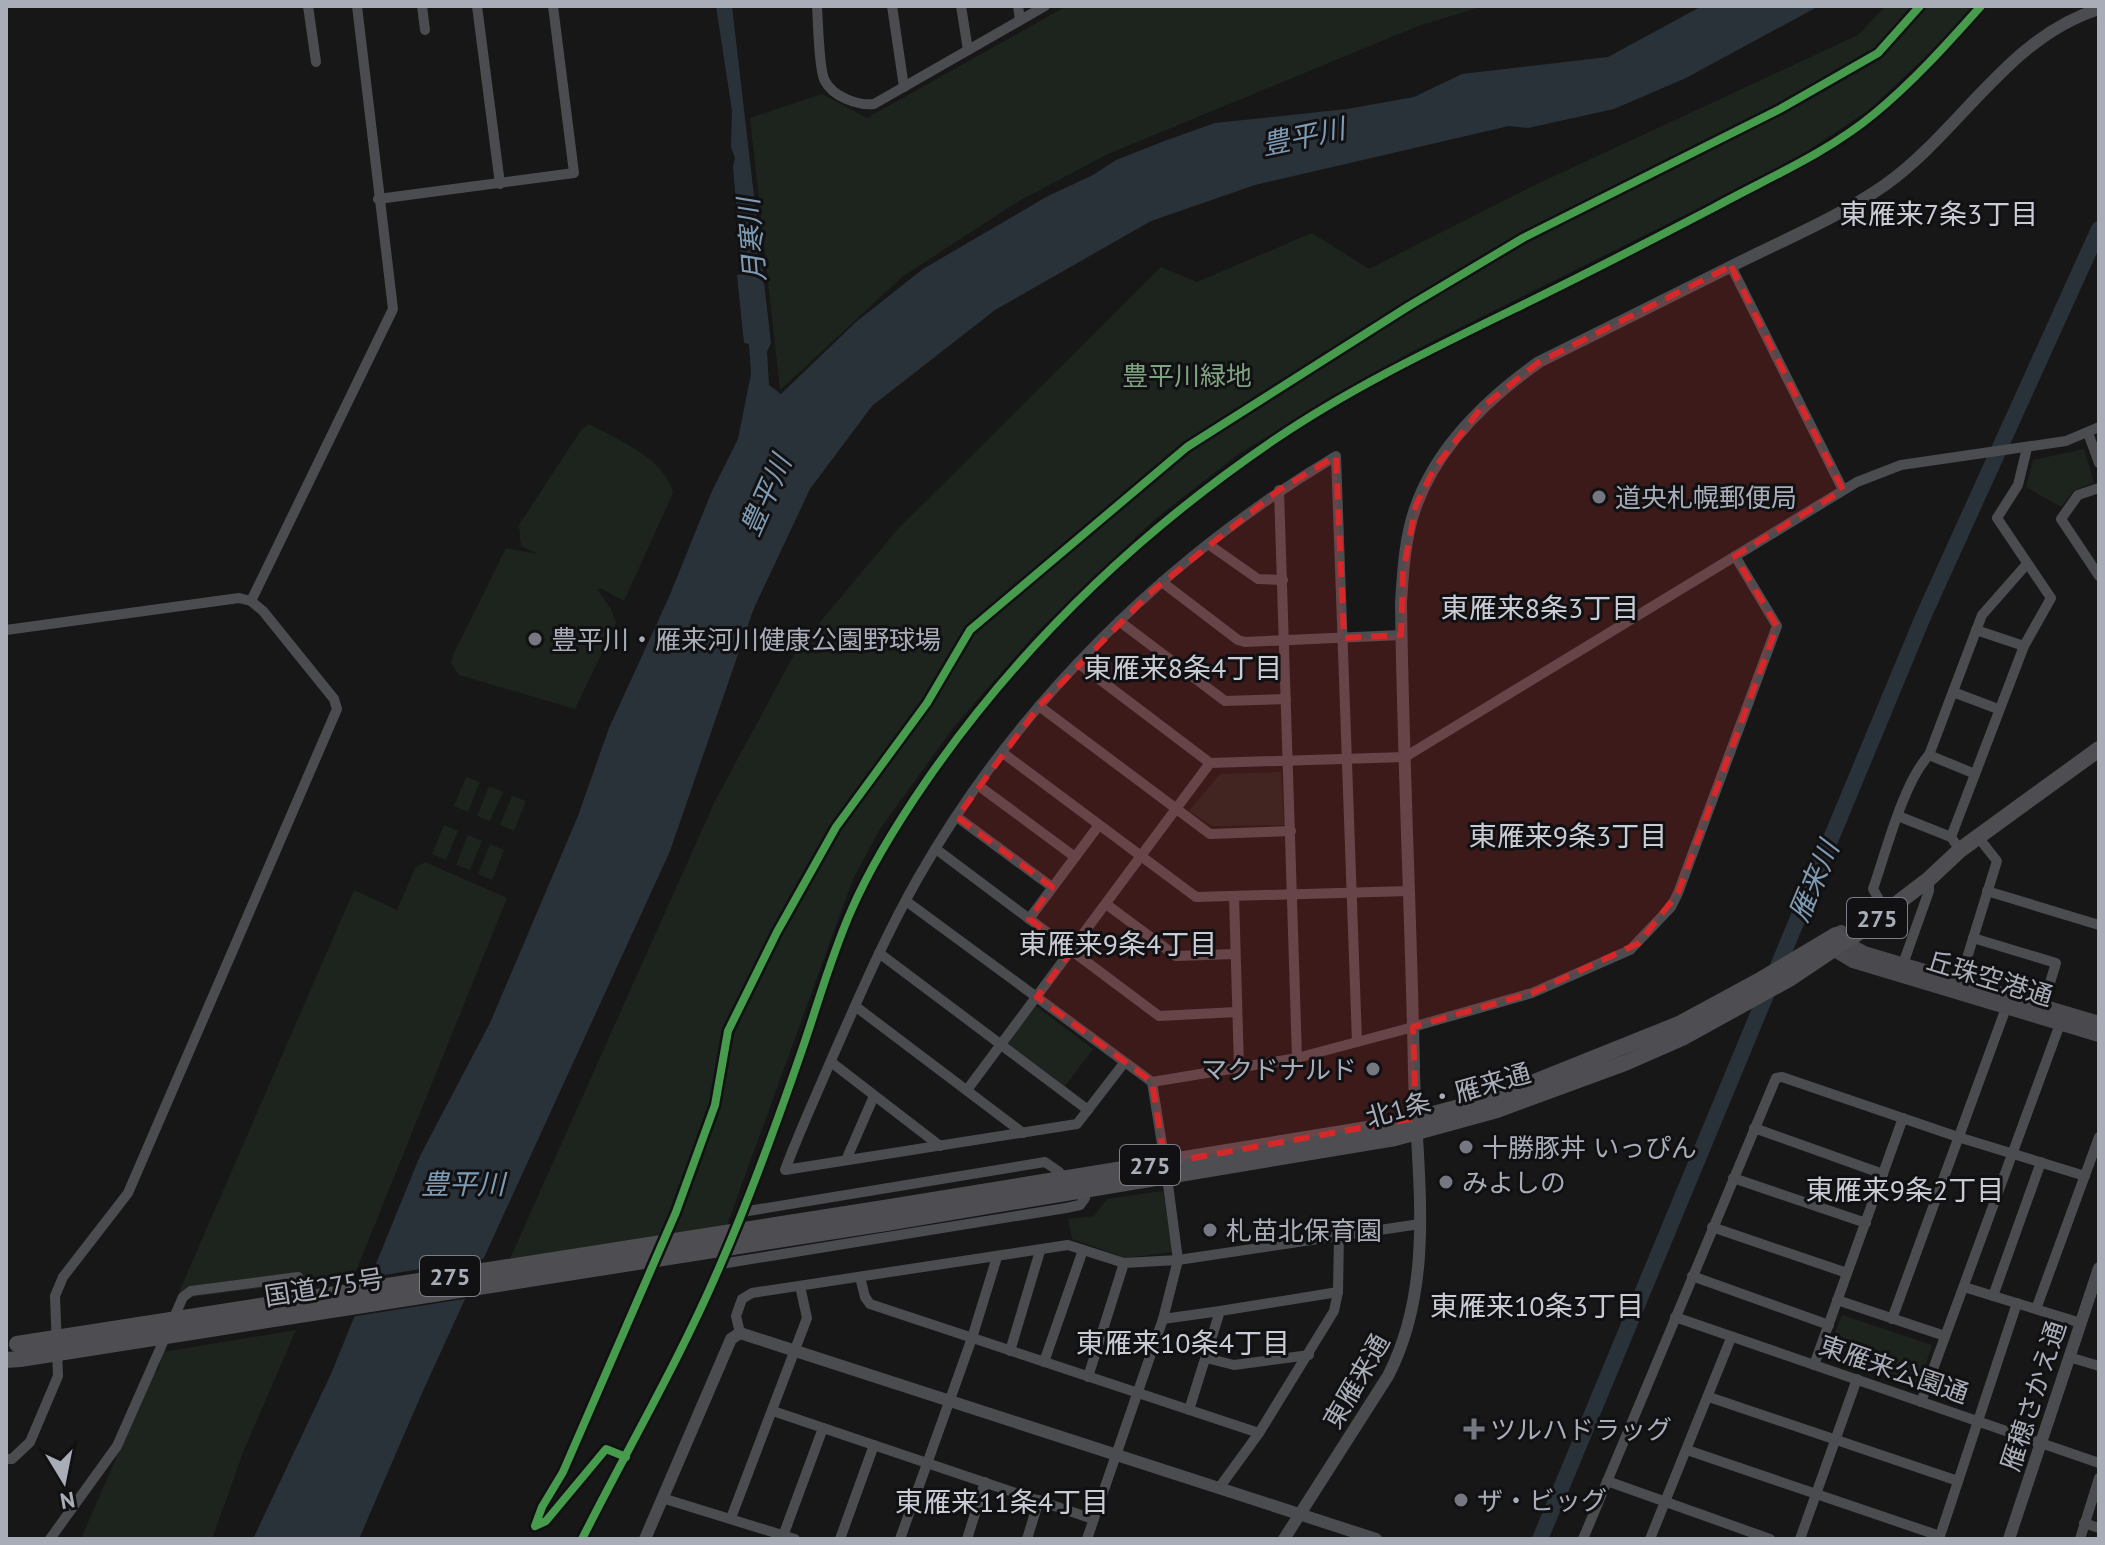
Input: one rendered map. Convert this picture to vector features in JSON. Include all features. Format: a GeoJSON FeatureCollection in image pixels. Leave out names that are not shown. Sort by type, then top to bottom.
{"type":"FeatureCollection","features":[{"type":"Feature","properties":{"kind":"highway","name":"北1条・雁来通"},"geometry":{"type":"LineString","coordinates":[[1417,1125],[1497,1110],[1625,1063],[1682,1038],[1753,1000],[1789,979],[1881,903],[1938,862],[1955,844],[1978,837],[2099,749]]}},
{"type":"Feature","properties":{"kind":"highway","name":"北1条・雁来通"},"geometry":{"type":"LineString","coordinates":[[885,1216],[1066,1180],[1166,1170],[1395,1138],[1417,1125],[1497,1097],[1679,1024],[1797,958],[1837,940],[1929,879],[1955,844]]}},
{"type":"Feature","properties":{"kind":"highway","name":"北1条・雁来通"},"geometry":{"type":"LineString","coordinates":[[885,1216],[1081,1191],[1166,1170]]}},
{"type":"Feature","properties":{"kind":"highway","name":"国道275号"},"geometry":{"type":"LineString","coordinates":[[12,1352],[885,1216]]}},
{"type":"Feature","properties":{"kind":"main road","name":"丘珠空港通"},"geometry":{"type":"LineString","coordinates":[[1837,940],[2006,1008],[2099,1023]]}},
{"type":"Feature","properties":{"kind":"main road","name":"丘珠空港通"},"geometry":{"type":"LineString","coordinates":[[1837,940],[1853,961],[1958,987],[2041,1012],[2060,1024],[2099,1035]]}},
{"type":"Feature","properties":{"kind":"street"},"geometry":{"type":"LineString","coordinates":[[308,6],[316,62]]}},
{"type":"Feature","properties":{"kind":"street"},"geometry":{"type":"LineString","coordinates":[[251,601],[393,309],[357,6]]}},
{"type":"Feature","properties":{"kind":"street"},"geometry":{"type":"LineString","coordinates":[[422,6],[425,30]]}},
{"type":"Feature","properties":{"kind":"street"},"geometry":{"type":"LineString","coordinates":[[477,6],[500,184]]}},
{"type":"Feature","properties":{"kind":"street"},"geometry":{"type":"LineString","coordinates":[[378,199],[574,173],[553,6]]}},
{"type":"Feature","properties":{"kind":"street"},"geometry":{"type":"LineString","coordinates":[[817,6],[825,81],[835,92],[863,106],[874,104],[1045,6]]}},
{"type":"Feature","properties":{"kind":"street"},"geometry":{"type":"LineString","coordinates":[[892,6],[904,87]]}},
{"type":"Feature","properties":{"kind":"street"},"geometry":{"type":"LineString","coordinates":[[961,6],[968,50]]}},
{"type":"Feature","properties":{"kind":"street"},"geometry":{"type":"LineString","coordinates":[[1018,6],[1020,20]]}},
{"type":"Feature","properties":{"kind":"street"},"geometry":{"type":"LineString","coordinates":[[582,1539],[684,1348],[721,1264],[792,1079],[851,910],[884,845],[960,733],[1056,620],[1142,541],[1272,441],[1339,399],[1406,361],[1820,151],[1871,117],[1931,61],[1981,6]]}},
{"type":"Feature","properties":{"kind":"street","name":"東雁来通"},"geometry":{"type":"LineString","coordinates":[[1284,1539],[1388,1376],[1403,1347],[1417,1289],[1420,1224],[1401,635],[1407,537],[1416,505],[1434,469],[1481,408],[1539,362],[1827,219],[1882,187],[1926,152],[2001,71],[2039,38],[2066,22],[2099,9]]}},
{"type":"Feature","properties":{"kind":"street"},"geometry":{"type":"LineString","coordinates":[[1731,266],[1843,490]]}},
{"type":"Feature","properties":{"kind":"street"},"geometry":{"type":"LineString","coordinates":[[1078,663],[1210,763],[1405,757],[1843,490],[1879,472],[1901,465],[2066,441],[2099,427]]}},
{"type":"Feature","properties":{"kind":"street"},"geometry":{"type":"LineString","coordinates":[[2088,433],[2099,463]]}},
{"type":"Feature","properties":{"kind":"street"},"geometry":{"type":"LineString","coordinates":[[1898,816],[1955,844],[1998,709],[2024,646],[2051,598],[1997,518],[2018,485],[2022,448]]}},
{"type":"Feature","properties":{"kind":"street"},"geometry":{"type":"LineString","coordinates":[[1124,1063],[1077,1124],[785,1170],[855,1006],[906,901],[957,817],[1039,706],[1119,621],[1162,582],[1279,490],[1336,456],[1357,1042]]}},
{"type":"Feature","properties":{"kind":"street"},"geometry":{"type":"LineString","coordinates":[[2099,488],[2078,495],[2061,519],[2099,576]]}},
{"type":"Feature","properties":{"kind":"street"},"geometry":{"type":"LineString","coordinates":[[1279,490],[1297,1058]]}},
{"type":"Feature","properties":{"kind":"street"},"geometry":{"type":"LineString","coordinates":[[1208,544],[1258,579],[1283,580]]}},
{"type":"Feature","properties":{"kind":"street"},"geometry":{"type":"LineString","coordinates":[[906,901],[1152,1082],[1297,1058],[1532,993],[1630,950],[1671,907],[1777,626],[1735,556]]}},
{"type":"Feature","properties":{"kind":"street"},"geometry":{"type":"LineString","coordinates":[[1881,903],[1873,889],[1898,816],[1919,766],[1929,755],[1982,615],[2026,565]]}},
{"type":"Feature","properties":{"kind":"street"},"geometry":{"type":"LineString","coordinates":[[1162,582],[1238,640],[1401,635]]}},
{"type":"Feature","properties":{"kind":"street"},"geometry":{"type":"LineString","coordinates":[[6,630],[239,598],[251,601],[263,611],[334,699],[337,709],[128,1193],[63,1277],[55,1296],[58,1376],[30,1442],[12,1459],[6,1459]]}},
{"type":"Feature","properties":{"kind":"street"},"geometry":{"type":"LineString","coordinates":[[1119,621],[1225,701],[1286,699]]}},
{"type":"Feature","properties":{"kind":"street"},"geometry":{"type":"LineString","coordinates":[[1976,630],[2024,646]]}},
{"type":"Feature","properties":{"kind":"street"},"geometry":{"type":"LineString","coordinates":[[1953,692],[1998,709]]}},
{"type":"Feature","properties":{"kind":"street"},"geometry":{"type":"LineString","coordinates":[[1039,706],[1210,834],[1291,831]]}},
{"type":"Feature","properties":{"kind":"street"},"geometry":{"type":"LineString","coordinates":[[1003,753],[1196,897],[1409,891]]}},
{"type":"Feature","properties":{"kind":"street"},"geometry":{"type":"LineString","coordinates":[[1929,755],[1975,774]]}},
{"type":"Feature","properties":{"kind":"street"},"geometry":{"type":"LineString","coordinates":[[967,1090],[1210,763]]}},
{"type":"Feature","properties":{"kind":"street"},"geometry":{"type":"LineString","coordinates":[[979,786],[1075,857]]}},
{"type":"Feature","properties":{"kind":"street"},"geometry":{"type":"LineString","coordinates":[[957,817],[1052,887]]}},
{"type":"Feature","properties":{"kind":"street"},"geometry":{"type":"LineString","coordinates":[[1029,919],[1099,825]]}},
{"type":"Feature","properties":{"kind":"street"},"geometry":{"type":"LineString","coordinates":[[1958,987],[1997,861],[1978,837]]}},
{"type":"Feature","properties":{"kind":"street"},"geometry":{"type":"LineString","coordinates":[[936,849],[1159,1016],[1237,1012]]}},
{"type":"Feature","properties":{"kind":"street"},"geometry":{"type":"LineString","coordinates":[[1903,964],[1929,891],[1929,879]]}},
{"type":"Feature","properties":{"kind":"street"},"geometry":{"type":"LineString","coordinates":[[1987,891],[2099,925]]}},
{"type":"Feature","properties":{"kind":"street"},"geometry":{"type":"LineString","coordinates":[[1234,896],[1239,1067]]}},
{"type":"Feature","properties":{"kind":"street"},"geometry":{"type":"LineString","coordinates":[[1106,904],[1176,956],[1235,954]]}},
{"type":"Feature","properties":{"kind":"street"},"geometry":{"type":"LineString","coordinates":[[1973,938],[2056,963],[2041,1012]]}},
{"type":"Feature","properties":{"kind":"street"},"geometry":{"type":"LineString","coordinates":[[879,953],[1088,1110]]}},
{"type":"Feature","properties":{"kind":"street"},"geometry":{"type":"LineString","coordinates":[[855,1006],[1023,1133]]}},
{"type":"Feature","properties":{"kind":"street"},"geometry":{"type":"LineString","coordinates":[[1892,1319],[2006,1008]]}},
{"type":"Feature","properties":{"kind":"street"},"geometry":{"type":"LineString","coordinates":[[1921,1402],[2060,1024]]}},
{"type":"Feature","properties":{"kind":"street"},"geometry":{"type":"LineString","coordinates":[[831,1062],[940,1146]]}},
{"type":"Feature","properties":{"kind":"street"},"geometry":{"type":"LineString","coordinates":[[1583,1539],[1773,1082],[1778,1077],[2085,1176]]}},
{"type":"Feature","properties":{"kind":"street"},"geometry":{"type":"LineString","coordinates":[[1087,1539],[1163,1319],[1178,1260],[1152,1082]]}},
{"type":"Feature","properties":{"kind":"street"},"geometry":{"type":"LineString","coordinates":[[846,1160],[874,1096]]}},
{"type":"Feature","properties":{"kind":"street"},"geometry":{"type":"LineString","coordinates":[[1814,1365],[1903,1118]]}},
{"type":"Feature","properties":{"kind":"street"},"geometry":{"type":"LineString","coordinates":[[1754,1128],[1883,1174]]}},
{"type":"Feature","properties":{"kind":"street"},"geometry":{"type":"LineString","coordinates":[[2036,1309],[2099,1137]]}},
{"type":"Feature","properties":{"kind":"street"},"geometry":{"type":"LineString","coordinates":[[721,1264],[1080,1205],[1085,1198],[1081,1191],[1045,1162],[742,1212]]}},
{"type":"Feature","properties":{"kind":"street"},"geometry":{"type":"LineString","coordinates":[[1993,1296],[2041,1162]]}},
{"type":"Feature","properties":{"kind":"street"},"geometry":{"type":"LineString","coordinates":[[1733,1178],[1866,1223]]}},
{"type":"Feature","properties":{"kind":"street"},"geometry":{"type":"LineString","coordinates":[[740,1333],[736,1316],[742,1299],[752,1293],[1068,1245],[1124,1263],[1178,1260],[1420,1224]]}},
{"type":"Feature","properties":{"kind":"street"},"geometry":{"type":"LineString","coordinates":[[1712,1227],[1847,1273]]}},
{"type":"Feature","properties":{"kind":"street"},"geometry":{"type":"LineString","coordinates":[[1219,1488],[1259,1433],[1334,1311],[1338,1292],[1339,1234]]}},
{"type":"Feature","properties":{"kind":"street"},"geometry":{"type":"LineString","coordinates":[[1044,1362],[1083,1250]]}},
{"type":"Feature","properties":{"kind":"street"},"geometry":{"type":"LineString","coordinates":[[1010,1351],[1040,1251]]}},
{"type":"Feature","properties":{"kind":"street"},"geometry":{"type":"LineString","coordinates":[[900,1539],[972,1338],[997,1257]]}},
{"type":"Feature","properties":{"kind":"street"},"geometry":{"type":"LineString","coordinates":[[1088,1377],[1124,1263]]}},
{"type":"Feature","properties":{"kind":"street","name":"雁穂さかえ通"},"geometry":{"type":"LineString","coordinates":[[2009,1539],[2099,1268]]}},
{"type":"Feature","properties":{"kind":"street"},"geometry":{"type":"LineString","coordinates":[[1692,1276],[1829,1325]]}},
{"type":"Feature","properties":{"kind":"street"},"geometry":{"type":"LineString","coordinates":[[50,1539],[117,1446],[183,1297],[191,1291],[298,1277]]}},
{"type":"Feature","properties":{"kind":"street"},"geometry":{"type":"LineString","coordinates":[[860,1277],[870,1304],[1259,1433]]}},
{"type":"Feature","properties":{"kind":"street"},"geometry":{"type":"LineString","coordinates":[[731,1518],[807,1318],[800,1286]]}},
{"type":"Feature","properties":{"kind":"street"},"geometry":{"type":"LineString","coordinates":[[1964,1287],[2081,1323]]}},
{"type":"Feature","properties":{"kind":"street"},"geometry":{"type":"LineString","coordinates":[[1163,1319],[1338,1292]]}},
{"type":"Feature","properties":{"kind":"street"},"geometry":{"type":"LineString","coordinates":[[1837,1300],[1945,1336]]}},
{"type":"Feature","properties":{"kind":"street"},"geometry":{"type":"LineString","coordinates":[[1687,1450],[1940,1538],[2017,1303]]}},
{"type":"Feature","properties":{"kind":"street"},"geometry":{"type":"LineString","coordinates":[[1189,1410],[1220,1311]]}},
{"type":"Feature","properties":{"kind":"street","name":"東雁来公園通"},"geometry":{"type":"LineString","coordinates":[[1675,1317],[2099,1463]]}},
{"type":"Feature","properties":{"kind":"street"},"geometry":{"type":"LineString","coordinates":[[740,1333],[1376,1539]]}},
{"type":"Feature","properties":{"kind":"street"},"geometry":{"type":"LineString","coordinates":[[645,1539],[731,1339],[740,1333]]}},
{"type":"Feature","properties":{"kind":"street"},"geometry":{"type":"LineString","coordinates":[[1650,1539],[1731,1338]]}},
{"type":"Feature","properties":{"kind":"street"},"geometry":{"type":"LineString","coordinates":[[1206,1358],[1234,1365],[1309,1355]]}},
{"type":"Feature","properties":{"kind":"street"},"geometry":{"type":"LineString","coordinates":[[2069,1357],[2099,1366]]}},
{"type":"Feature","properties":{"kind":"street"},"geometry":{"type":"LineString","coordinates":[[1800,1539],[1857,1379]]}},
{"type":"Feature","properties":{"kind":"street"},"geometry":{"type":"LineString","coordinates":[[1709,1397],[1958,1481]]}},
{"type":"Feature","properties":{"kind":"street"},"geometry":{"type":"LineString","coordinates":[[773,1411],[1093,1519]]}},
{"type":"Feature","properties":{"kind":"street"},"geometry":{"type":"LineString","coordinates":[[783,1536],[823,1428]]}},
{"type":"Feature","properties":{"kind":"street"},"geometry":{"type":"LineString","coordinates":[[840,1539],[874,1445]]}},
{"type":"Feature","properties":{"kind":"street"},"geometry":{"type":"LineString","coordinates":[[2080,1539],[2099,1478]]}},
{"type":"Feature","properties":{"kind":"street"},"geometry":{"type":"LineString","coordinates":[[1607,1481],[1770,1539]]}},
{"type":"Feature","properties":{"kind":"street"},"geometry":{"type":"LineString","coordinates":[[967,1539],[985,1482]]}},
{"type":"Feature","properties":{"kind":"street"},"geometry":{"type":"LineString","coordinates":[[662,1498],[795,1539]]}},
{"type":"Feature","properties":{"kind":"street"},"geometry":{"type":"LineString","coordinates":[[1027,1539],[1039,1500]]}},
{"type":"Feature","properties":{"kind":"street"},"geometry":{"type":"LineString","coordinates":[[2084,1523],[2099,1528]]}},
{"type":"Feature","properties":{"kind":"highlighted area"},"geometry":{"type":"Polygon","coordinates":[[[1731,266],[1843,490],[1735,556],[1777,626],[1678,893],[1639,943],[1532,993],[1413,1027],[1416,1118],[1165,1163],[1152,1082],[1037,997],[1072,950],[1029,919],[1052,887],[957,817],[1039,706],[1152,591],[1279,490],[1336,456],[1344,638],[1401,635],[1403,572],[1416,505],[1434,469],[1481,408],[1539,362],[1731,266]]]}},
{"type":"Feature","properties":{"kind":"green space"},"geometry":{"type":"Polygon","coordinates":[[[1067,6],[1484,6],[1418,26],[1106,155],[1017,202],[902,277],[780,390],[750,118],[822,94],[867,118],[1067,6]]]}},
{"type":"Feature","properties":{"kind":"green space","name":"豊平川緑地"},"geometry":{"type":"Polygon","coordinates":[[[1886,6],[1973,6],[1940,43],[1869,110],[1791,162],[1407,354],[1238,454],[1154,520],[1036,633],[953,728],[880,829],[853,879],[727,1225],[508,1263],[715,801],[796,651],[897,530],[1161,267],[1197,282],[1312,233],[1369,269],[1535,185],[1858,35],[1886,6]]]}},
{"type":"Feature","properties":{"kind":"green space"},"geometry":{"type":"Polygon","coordinates":[[[589,424],[650,460],[668,480],[673,493],[624,601],[597,589],[611,609],[616,623],[575,709],[459,675],[451,663],[506,548],[538,554],[521,546],[519,525],[581,430],[589,424]]]}},
{"type":"Feature","properties":{"kind":"green space"},"geometry":{"type":"Polygon","coordinates":[[[2084,449],[2094,483],[2074,490],[2061,507],[2026,487],[2033,460],[2084,449]]]}},
{"type":"Feature","properties":{"kind":"green space"},"geometry":{"type":"Polygon","coordinates":[[[1281,772],[1284,825],[1212,826],[1189,811],[1220,774],[1281,772]]]}},
{"type":"Feature","properties":{"kind":"green space"},"geometry":{"type":"Polygon","coordinates":[[[466,777],[480,782],[468,812],[454,806],[466,777]]]}},
{"type":"Feature","properties":{"kind":"green space"},"geometry":{"type":"Polygon","coordinates":[[[489,786],[503,792],[490,821],[477,816],[489,786]]]}},
{"type":"Feature","properties":{"kind":"green space"},"geometry":{"type":"Polygon","coordinates":[[[512,796],[526,801],[514,831],[500,825],[512,796]]]}},
{"type":"Feature","properties":{"kind":"green space"},"geometry":{"type":"Polygon","coordinates":[[[444,825],[458,831],[446,860],[432,854],[444,825]]]}},
{"type":"Feature","properties":{"kind":"green space"},"geometry":{"type":"Polygon","coordinates":[[[468,835],[482,841],[470,870],[456,865],[468,835]]]}},
{"type":"Feature","properties":{"kind":"green space"},"geometry":{"type":"Polygon","coordinates":[[[490,844],[504,850],[492,880],[478,874],[490,844]]]}},
{"type":"Feature","properties":{"kind":"green space"},"geometry":{"type":"Polygon","coordinates":[[[425,862],[507,898],[354,1276],[176,1299],[354,890],[397,910],[415,868],[425,862]]]}},
{"type":"Feature","properties":{"kind":"green space"},"geometry":{"type":"Polygon","coordinates":[[[1036,1006],[1093,1049],[1065,1086],[1007,1043],[1036,1006]]]}},
{"type":"Feature","properties":{"kind":"green space"},"geometry":{"type":"Polygon","coordinates":[[[1163,1191],[1173,1252],[1126,1258],[1072,1239],[1068,1219],[1094,1216],[1107,1199],[1163,1191]]]}},
{"type":"Feature","properties":{"kind":"green space"},"geometry":{"type":"Polygon","coordinates":[[[1842,1315],[1932,1345],[1919,1385],[1828,1352],[1842,1315]]]}},
{"type":"Feature","properties":{"kind":"green space"},"geometry":{"type":"Polygon","coordinates":[[[296,1330],[244,1450],[212,1539],[81,1539],[153,1373],[158,1370],[163,1352],[296,1330]]]}},
{"type":"Feature","properties":{"kind":"water","name":"豊平川"},"geometry":{"type":"Polygon","coordinates":[[[716,6],[732,6],[771,343],[767,352],[769,385],[781,394],[856,322],[923,269],[1116,160],[1167,140],[1215,123],[1347,109],[1414,97],[1462,74],[1608,57],[1702,6],[1819,6],[1686,78],[1614,109],[1528,128],[1509,126],[1255,185],[1151,221],[995,310],[872,406],[810,489],[754,608],[670,851],[422,1393],[359,1539],[253,1539],[331,1374],[420,1156],[490,1023],[578,816],[609,728],[669,597],[712,491],[738,439],[751,374],[749,344],[744,343],[737,275],[742,274],[733,167],[735,158],[731,147],[732,111],[716,6]]]}},
{"type":"Feature","properties":{"kind":"pier"},"geometry":{"type":"Polygon","coordinates":[[[488,1258],[470,1298],[350,1317],[366,1278],[488,1258]]]}},
{"type":"Feature","properties":{"kind":"waterway","name":"雁来川"},"geometry":{"type":"LineString","coordinates":[[1540,1539],[1923,617],[2099,229]]}},
{"type":"Feature","properties":{"kind":"cycle path"},"geometry":{"type":"LineString","coordinates":[[626,1457],[606,1449],[546,1521],[535,1526],[542,1507],[563,1472],[676,1212],[715,1105],[728,1031],[777,932],[836,827],[927,703],[970,630],[1187,447],[1409,306],[1523,238],[1780,109],[1878,53],[1920,6]]}},
{"type":"Feature","properties":{"kind":"cycle path"},"geometry":{"type":"LineString","coordinates":[[582,1539],[704,1303],[742,1213],[838,944],[867,877],[927,780],[1001,683],[1042,638],[1129,553],[1176,513],[1274,440],[1390,371],[1639,246],[1837,141],[1902,89],[1981,6]]}},
{"type":"Feature","properties":{"kind":"place","name":"道央札幌郵便局"},"geometry":{"type":"Point","coordinates":[1599,497]}},
{"type":"Feature","properties":{"kind":"place","name":"豊平川・雁来河川健康公園野球場"},"geometry":{"type":"Point","coordinates":[535,639]}},
{"type":"Feature","properties":{"kind":"place","name":"マクドナルド"},"geometry":{"type":"Point","coordinates":[1373,1069]}},
{"type":"Feature","properties":{"kind":"place","name":"十勝豚丼 いっぴん"},"geometry":{"type":"Point","coordinates":[1466,1147]}},
{"type":"Feature","properties":{"kind":"place","name":"みよしの"},"geometry":{"type":"Point","coordinates":[1446,1182]}},
{"type":"Feature","properties":{"kind":"place","name":"札苗北保育園"},"geometry":{"type":"Point","coordinates":[1210,1230]}},
{"type":"Feature","properties":{"kind":"place","name":"ツルハドラッグ"},"geometry":{"type":"Point","coordinates":[1474,1429]}},
{"type":"Feature","properties":{"kind":"place","name":"ザ・ビッグ"},"geometry":{"type":"Point","coordinates":[1461,1500]}},
{"type":"Feature","properties":{"kind":"district","name":"東雁来7条3丁目"},"geometry":{"type":"Point","coordinates":[1939,213]}},
{"type":"Feature","properties":{"kind":"district","name":"東雁来8条3丁目"},"geometry":{"type":"Point","coordinates":[1540,607]}},
{"type":"Feature","properties":{"kind":"district","name":"東雁来8条4丁目"},"geometry":{"type":"Point","coordinates":[1183,667]}},
{"type":"Feature","properties":{"kind":"district","name":"東雁来9条3丁目"},"geometry":{"type":"Point","coordinates":[1568,835]}},
{"type":"Feature","properties":{"kind":"district","name":"東雁来9条4丁目"},"geometry":{"type":"Point","coordinates":[1118,943]}},
{"type":"Feature","properties":{"kind":"district","name":"東雁来9条2丁目"},"geometry":{"type":"Point","coordinates":[1905,1189]}},
{"type":"Feature","properties":{"kind":"district","name":"東雁来10条3丁目"},"geometry":{"type":"Point","coordinates":[1537,1305]}},
{"type":"Feature","properties":{"kind":"district","name":"東雁来10条4丁目"},"geometry":{"type":"Point","coordinates":[1183,1342]}},
{"type":"Feature","properties":{"kind":"district","name":"東雁来11条4丁目"},"geometry":{"type":"Point","coordinates":[1002,1501]}},
{"type":"Feature","properties":{"kind":"water label","name":"月寒川"},"geometry":{"type":"Point","coordinates":[751,240]}}]}
